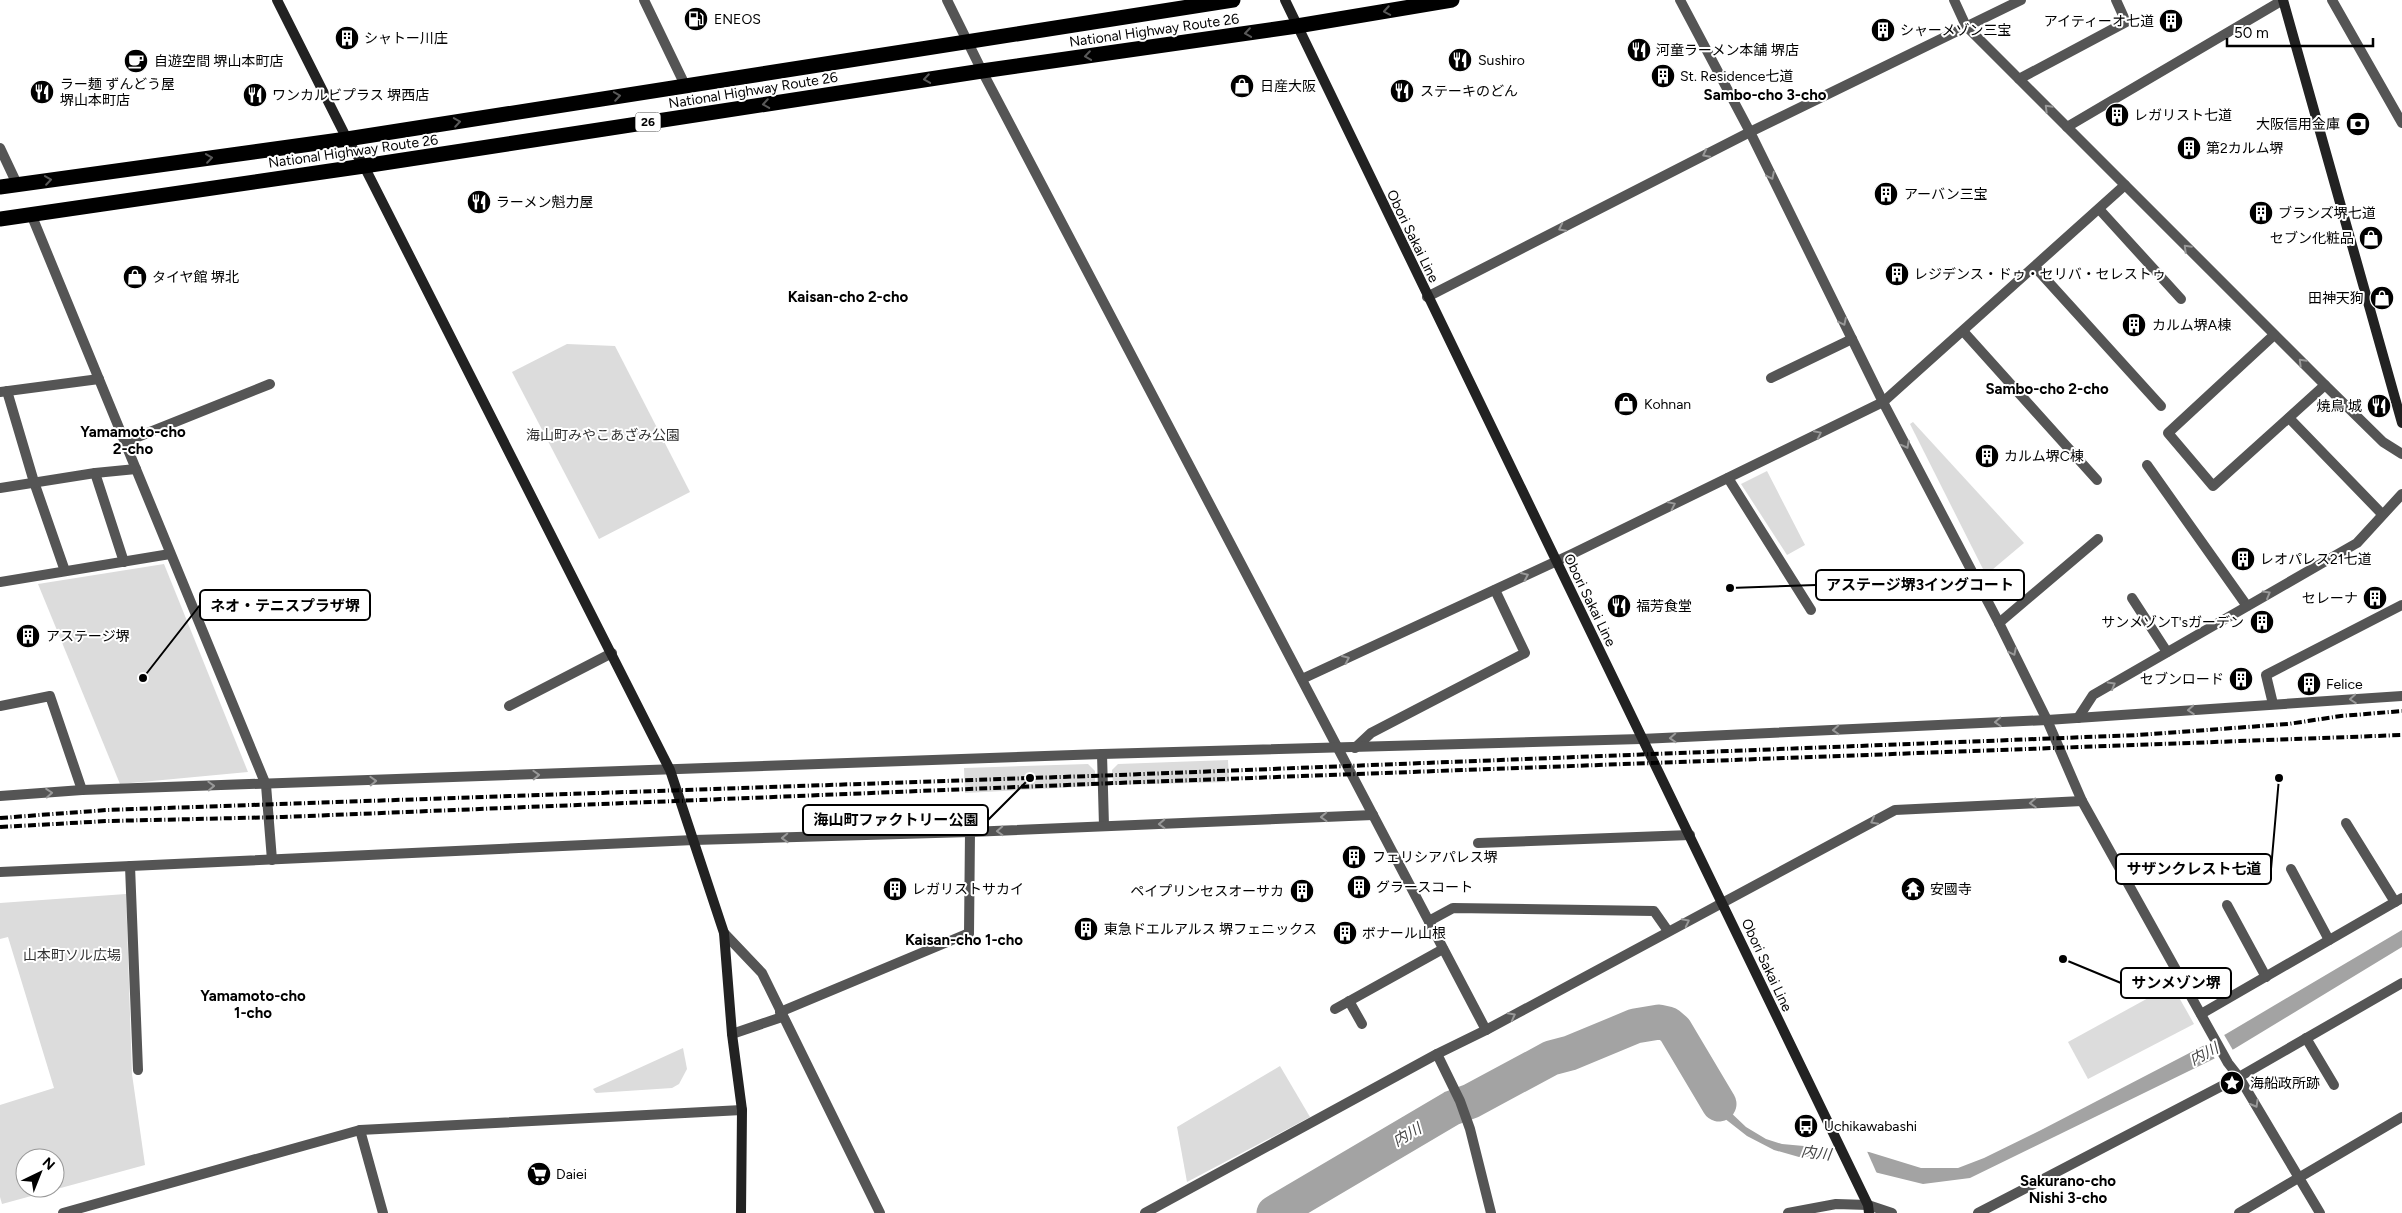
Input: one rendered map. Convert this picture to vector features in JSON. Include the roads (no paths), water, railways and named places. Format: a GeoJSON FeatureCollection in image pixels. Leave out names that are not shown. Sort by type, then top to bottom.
{"type":"FeatureCollection","features":[{"type":"Feature","properties":{"kind":"highway","name":"National Highway Route 26"},"geometry":{"type":"LineString","coordinates":[[0,187],[346,140],[967,40],[1233,0]]}},
{"type":"Feature","properties":{"kind":"highway","name":"National Highway Route 26"},"geometry":{"type":"LineString","coordinates":[[0,219],[364,166],[982,71],[1297,26],[1452,0]]}},
{"type":"Feature","properties":{"kind":"street"},"geometry":{"type":"LineString","coordinates":[[277,0],[346,140],[364,166],[670,770],[724,933],[732,1034],[742,1110],[741,1213]]}},
{"type":"Feature","properties":{"kind":"street"},"geometry":{"type":"LineString","coordinates":[[644,0],[685,85]]}},
{"type":"Feature","properties":{"kind":"street"},"geometry":{"type":"LineString","coordinates":[[947,0],[982,71],[1486,1030]]}},
{"type":"Feature","properties":{"kind":"street","name":"Obori Sakai Line"},"geometry":{"type":"LineString","coordinates":[[1285,0],[1641,739],[1723,902],[1868,1209]]}},
{"type":"Feature","properties":{"kind":"street"},"geometry":{"type":"LineString","coordinates":[[1680,0],[1750,132],[1883,402],[1999,623],[2047,720],[2082,801],[2228,1063],[2239,1077],[2298,1179],[2320,1213]]}},
{"type":"Feature","properties":{"kind":"street"},"geometry":{"type":"LineString","coordinates":[[1954,0],[1966,26],[2274,335],[2383,442],[2402,454]]}},
{"type":"Feature","properties":{"kind":"street"},"geometry":{"type":"LineString","coordinates":[[1428,298],[1750,132],[2021,0]]}},
{"type":"Feature","properties":{"kind":"street"},"geometry":{"type":"LineString","coordinates":[[2019,79],[2126,22],[2116,0]]}},
{"type":"Feature","properties":{"kind":"street"},"geometry":{"type":"LineString","coordinates":[[2067,127],[2283,0],[2402,423]]}},
{"type":"Feature","properties":{"kind":"street"},"geometry":{"type":"LineString","coordinates":[[2332,0],[2402,123]]}},
{"type":"Feature","properties":{"kind":"street"},"geometry":{"type":"LineString","coordinates":[[0,148],[17,184]]}},
{"type":"Feature","properties":{"kind":"street"},"geometry":{"type":"LineString","coordinates":[[1302,680],[1556,561],[1883,402],[2125,185]]}},
{"type":"Feature","properties":{"kind":"street"},"geometry":{"type":"LineString","coordinates":[[2099,209],[2181,299]]}},
{"type":"Feature","properties":{"kind":"street"},"geometry":{"type":"LineString","coordinates":[[31,214],[266,785],[272,860]]}},
{"type":"Feature","properties":{"kind":"street"},"geometry":{"type":"LineString","coordinates":[[2035,267],[2160,406]]}},
{"type":"Feature","properties":{"kind":"street"},"geometry":{"type":"LineString","coordinates":[[1963,332],[2097,480]]}},
{"type":"Feature","properties":{"kind":"street"},"geometry":{"type":"LineString","coordinates":[[2274,335],[2168,434],[2213,486],[2325,385]]}},
{"type":"Feature","properties":{"kind":"street"},"geometry":{"type":"LineString","coordinates":[[1771,378],[1852,338]]}},
{"type":"Feature","properties":{"kind":"street"},"geometry":{"type":"LineString","coordinates":[[65,571],[4,392],[99,379]]}},
{"type":"Feature","properties":{"kind":"street"},"geometry":{"type":"LineString","coordinates":[[125,442],[270,384]]}},
{"type":"Feature","properties":{"kind":"street"},"geometry":{"type":"LineString","coordinates":[[2289,418],[2382,514]]}},
{"type":"Feature","properties":{"kind":"street"},"geometry":{"type":"LineString","coordinates":[[2146,464],[2247,606]]}},
{"type":"Feature","properties":{"kind":"street"},"geometry":{"type":"LineString","coordinates":[[0,488],[95,473],[136,469]]}},
{"type":"Feature","properties":{"kind":"street"},"geometry":{"type":"LineString","coordinates":[[95,473],[124,562]]}},
{"type":"Feature","properties":{"kind":"street"},"geometry":{"type":"LineString","coordinates":[[1728,478],[1810,610]]}},
{"type":"Feature","properties":{"kind":"street"},"geometry":{"type":"LineString","coordinates":[[2078,718],[2093,695],[2357,542],[2402,494]]}},
{"type":"Feature","properties":{"kind":"street"},"geometry":{"type":"LineString","coordinates":[[1999,623],[2098,539]]}},
{"type":"Feature","properties":{"kind":"street"},"geometry":{"type":"LineString","coordinates":[[0,582],[170,554]]}},
{"type":"Feature","properties":{"kind":"street"},"geometry":{"type":"LineString","coordinates":[[1356,748],[1371,733],[1525,653],[1495,590]]}},
{"type":"Feature","properties":{"kind":"street"},"geometry":{"type":"LineString","coordinates":[[2132,598],[2167,652]]}},
{"type":"Feature","properties":{"kind":"street"},"geometry":{"type":"LineString","coordinates":[[2272,704],[2266,675],[2402,605]]}},
{"type":"Feature","properties":{"kind":"street"},"geometry":{"type":"LineString","coordinates":[[510,706],[612,653]]}},
{"type":"Feature","properties":{"kind":"street"},"geometry":{"type":"LineString","coordinates":[[0,706],[50,696],[82,790]]}},
{"type":"Feature","properties":{"kind":"street"},"geometry":{"type":"LineString","coordinates":[[0,796],[82,790],[1102,754],[1641,739],[2047,720],[2402,696]]}},
{"type":"Feature","properties":{"kind":"street"},"geometry":{"type":"LineString","coordinates":[[1102,754],[1104,826]]}},
{"type":"Feature","properties":{"kind":"street"},"geometry":{"type":"LineString","coordinates":[[1145,1213],[1437,1054],[1486,1030],[1895,810],[2082,801]]}},
{"type":"Feature","properties":{"kind":"street"},"geometry":{"type":"LineString","coordinates":[[0,872],[694,840],[970,832],[1373,815]]}},
{"type":"Feature","properties":{"kind":"street"},"geometry":{"type":"LineString","coordinates":[[2201,1014],[2398,900],[2346,823]]}},
{"type":"Feature","properties":{"kind":"street"},"geometry":{"type":"LineString","coordinates":[[732,1034],[969,933],[970,832]]}},
{"type":"Feature","properties":{"kind":"street"},"geometry":{"type":"LineString","coordinates":[[1478,843],[1690,836]]}},
{"type":"Feature","properties":{"kind":"street"},"geometry":{"type":"LineString","coordinates":[[130,866],[138,1070]]}},
{"type":"Feature","properties":{"kind":"street"},"geometry":{"type":"LineString","coordinates":[[2291,869],[2329,940]]}},
{"type":"Feature","properties":{"kind":"street"},"geometry":{"type":"LineString","coordinates":[[2227,905],[2266,977]]}},
{"type":"Feature","properties":{"kind":"street"},"geometry":{"type":"LineString","coordinates":[[1429,921],[1453,908],[1654,911],[1668,931]]}},
{"type":"Feature","properties":{"kind":"street"},"geometry":{"type":"LineString","coordinates":[[724,933],[762,974],[880,1213]]}},
{"type":"Feature","properties":{"kind":"street"},"geometry":{"type":"LineString","coordinates":[[1335,1009],[1443,949]]}},
{"type":"Feature","properties":{"kind":"street"},"geometry":{"type":"LineString","coordinates":[[1978,1213],[2239,1077],[2402,983]]}},
{"type":"Feature","properties":{"kind":"street"},"geometry":{"type":"LineString","coordinates":[[1349,1001],[1362,1024]]}},
{"type":"Feature","properties":{"kind":"street"},"geometry":{"type":"LineString","coordinates":[[2306,1038],[2334,1085]]}},
{"type":"Feature","properties":{"kind":"street"},"geometry":{"type":"LineString","coordinates":[[1437,1054],[1460,1101],[1470,1129],[1491,1213]]}},
{"type":"Feature","properties":{"kind":"street"},"geometry":{"type":"LineString","coordinates":[[63,1213],[360,1130],[742,1110]]}},
{"type":"Feature","properties":{"kind":"street"},"geometry":{"type":"LineString","coordinates":[[2239,1213],[2402,1117]]}},
{"type":"Feature","properties":{"kind":"street"},"geometry":{"type":"LineString","coordinates":[[360,1130],[383,1213]]}},
{"type":"Feature","properties":{"kind":"street"},"geometry":{"type":"LineString","coordinates":[[1788,1213],[1836,1204],[1892,1213]]}},
{"type":"Feature","properties":{"kind":"water"},"geometry":{"type":"Polygon","coordinates":[[[2402,930],[2402,947],[2234,1049],[1970,1178],[1923,1184],[1862,1169],[1824,1156],[1799,1157],[1774,1150],[1747,1136],[1724,1118],[1691,1066],[1699,1063],[1726,1108],[1746,1127],[1766,1139],[1782,1144],[1869,1152],[1921,1168],[1958,1168],[1984,1158],[2043,1129],[2226,1034],[2402,930]]]}},
{"type":"Feature","properties":{"kind":"waterway","name":"内川"},"geometry":{"type":"LineString","coordinates":[[1274,1213],[1452,1108],[1471,1101],[1551,1058],[1570,1053],[1635,1026],[1659,1022],[1668,1024],[1675,1030],[1719,1104]]}},
{"type":"Feature","properties":{"kind":"railway"},"geometry":{"type":"LineString","coordinates":[[0,818],[107,810],[1118,775],[2138,735],[2288,724],[2341,716],[2402,711]]}},
{"type":"Feature","properties":{"kind":"railway"},"geometry":{"type":"LineString","coordinates":[[0,827],[108,821],[283,817],[1116,783],[2402,735]]}},
{"type":"Feature","properties":{"kind":"place","name":"ENEOS"},"geometry":{"type":"Point","coordinates":[696,19]}},
{"type":"Feature","properties":{"kind":"place","name":"アイティーオ七道"},"geometry":{"type":"Point","coordinates":[2171,21]}},
{"type":"Feature","properties":{"kind":"place","name":"シャーメゾン三宝"},"geometry":{"type":"Point","coordinates":[1883,30]}},
{"type":"Feature","properties":{"kind":"place","name":"シャトー川庄"},"geometry":{"type":"Point","coordinates":[347,38]}},
{"type":"Feature","properties":{"kind":"place","name":"河童ラーメン本舗 堺店"},"geometry":{"type":"Point","coordinates":[1639,50]}},
{"type":"Feature","properties":{"kind":"place","name":"Sushiro"},"geometry":{"type":"Point","coordinates":[1460,60]}},
{"type":"Feature","properties":{"kind":"place","name":"自遊空間 堺山本町店"},"geometry":{"type":"Point","coordinates":[136,61]}},
{"type":"Feature","properties":{"kind":"place","name":"St. Residence七道"},"geometry":{"type":"Point","coordinates":[1663,76]}},
{"type":"Feature","properties":{"kind":"place","name":"日産大阪"},"geometry":{"type":"Point","coordinates":[1242,86]}},
{"type":"Feature","properties":{"kind":"place","name":"ステーキのどん"},"geometry":{"type":"Point","coordinates":[1402,91]}},
{"type":"Feature","properties":{"kind":"place","name":"ラー麺 ずんどう屋 堺山本町店"},"geometry":{"type":"Point","coordinates":[42,92]}},
{"type":"Feature","properties":{"kind":"place","name":"ワンカルビプラス 堺西店"},"geometry":{"type":"Point","coordinates":[255,95]}},
{"type":"Feature","properties":{"kind":"place","name":"レガリスト七道"},"geometry":{"type":"Point","coordinates":[2117,115]}},
{"type":"Feature","properties":{"kind":"place","name":"大阪信用金庫"},"geometry":{"type":"Point","coordinates":[2358,124]}},
{"type":"Feature","properties":{"kind":"place","name":"第2カルム堺"},"geometry":{"type":"Point","coordinates":[2189,148]}},
{"type":"Feature","properties":{"kind":"place","name":"アーバン三宝"},"geometry":{"type":"Point","coordinates":[1886,194]}},
{"type":"Feature","properties":{"kind":"place","name":"ラーメン魁力屋"},"geometry":{"type":"Point","coordinates":[479,202]}},
{"type":"Feature","properties":{"kind":"place","name":"ブランズ堺七道"},"geometry":{"type":"Point","coordinates":[2261,213]}},
{"type":"Feature","properties":{"kind":"place","name":"セブン化粧品"},"geometry":{"type":"Point","coordinates":[2371,238]}},
{"type":"Feature","properties":{"kind":"place","name":"レジデンス・ドゥ・セリバ・セレストゥ"},"geometry":{"type":"Point","coordinates":[1897,274]}},
{"type":"Feature","properties":{"kind":"place","name":"タイヤ館 堺北"},"geometry":{"type":"Point","coordinates":[135,277]}},
{"type":"Feature","properties":{"kind":"place","name":"田神天狗"},"geometry":{"type":"Point","coordinates":[2382,298]}},
{"type":"Feature","properties":{"kind":"place","name":"カルム堺A棟"},"geometry":{"type":"Point","coordinates":[2134,325]}},
{"type":"Feature","properties":{"kind":"place","name":"Kohnan"},"geometry":{"type":"Point","coordinates":[1626,404]}},
{"type":"Feature","properties":{"kind":"place","name":"焼鳥 城"},"geometry":{"type":"Point","coordinates":[2379,406]}},
{"type":"Feature","properties":{"kind":"place","name":"カルム堺C棟"},"geometry":{"type":"Point","coordinates":[1987,456]}},
{"type":"Feature","properties":{"kind":"place","name":"レオパレス21七道"},"geometry":{"type":"Point","coordinates":[2243,559]}},
{"type":"Feature","properties":{"kind":"place","name":"アステージ堺3イングコート"},"geometry":{"type":"Point","coordinates":[1730,588]}},
{"type":"Feature","properties":{"kind":"place","name":"セレーナ"},"geometry":{"type":"Point","coordinates":[2375,598]}},
{"type":"Feature","properties":{"kind":"place","name":"福芳食堂"},"geometry":{"type":"Point","coordinates":[1619,606]}},
{"type":"Feature","properties":{"kind":"place","name":"サンメゾンT'sガーデン"},"geometry":{"type":"Point","coordinates":[2262,622]}},
{"type":"Feature","properties":{"kind":"place","name":"アステージ堺"},"geometry":{"type":"Point","coordinates":[28,636]}},
{"type":"Feature","properties":{"kind":"place","name":"ネオ・テニスプラザ堺"},"geometry":{"type":"Point","coordinates":[143,678]}},
{"type":"Feature","properties":{"kind":"place","name":"セブンロード"},"geometry":{"type":"Point","coordinates":[2241,679]}},
{"type":"Feature","properties":{"kind":"place","name":"Felice"},"geometry":{"type":"Point","coordinates":[2309,684]}},
{"type":"Feature","properties":{"kind":"place","name":"海山町ファクトリー公園"},"geometry":{"type":"Point","coordinates":[1030,778]}},
{"type":"Feature","properties":{"kind":"place","name":"サザンクレスト七道"},"geometry":{"type":"Point","coordinates":[2279,778]}},
{"type":"Feature","properties":{"kind":"place","name":"フェリシアパレス堺"},"geometry":{"type":"Point","coordinates":[1354,857]}},
{"type":"Feature","properties":{"kind":"place","name":"グラースコート"},"geometry":{"type":"Point","coordinates":[1359,887]}},
{"type":"Feature","properties":{"kind":"place","name":"レガリストサカイ"},"geometry":{"type":"Point","coordinates":[895,889]}},
{"type":"Feature","properties":{"kind":"place","name":"安國寺"},"geometry":{"type":"Point","coordinates":[1913,889]}},
{"type":"Feature","properties":{"kind":"place","name":"ペイプリンセスオーサカ"},"geometry":{"type":"Point","coordinates":[1302,891]}},
{"type":"Feature","properties":{"kind":"place","name":"東急ドエルアルス 堺フェニックス"},"geometry":{"type":"Point","coordinates":[1086,929]}},
{"type":"Feature","properties":{"kind":"place","name":"ボナール山根"},"geometry":{"type":"Point","coordinates":[1345,933]}},
{"type":"Feature","properties":{"kind":"place","name":"サンメゾン堺"},"geometry":{"type":"Point","coordinates":[2063,959]}},
{"type":"Feature","properties":{"kind":"place","name":"海船政所跡"},"geometry":{"type":"Point","coordinates":[2232,1083]}},
{"type":"Feature","properties":{"kind":"place","name":"Uchikawabashi"},"geometry":{"type":"Point","coordinates":[1806,1126]}},
{"type":"Feature","properties":{"kind":"place","name":"Daiei"},"geometry":{"type":"Point","coordinates":[539,1174]}},
{"type":"Feature","properties":{"kind":"district","name":"Sambo-cho 3-cho"},"geometry":{"type":"Point","coordinates":[1765,95]}},
{"type":"Feature","properties":{"kind":"district","name":"Kaisan-cho 2-cho"},"geometry":{"type":"Point","coordinates":[848,297]}},
{"type":"Feature","properties":{"kind":"district","name":"Sambo-cho 2-cho"},"geometry":{"type":"Point","coordinates":[2047,389]}},
{"type":"Feature","properties":{"kind":"district","name":"Yamamoto-cho 2-cho"},"geometry":{"type":"Point","coordinates":[133,440]}},
{"type":"Feature","properties":{"kind":"district","name":"Kaisan-cho 1-cho"},"geometry":{"type":"Point","coordinates":[964,940]}},
{"type":"Feature","properties":{"kind":"district","name":"Yamamoto-cho 1-cho"},"geometry":{"type":"Point","coordinates":[253,1004]}},
{"type":"Feature","properties":{"kind":"district","name":"Sakurano-cho Nishi 3-cho"},"geometry":{"type":"Point","coordinates":[2068,1190]}},
{"type":"Feature","properties":{"kind":"park label","name":"海山町みやこあざみ公園"},"geometry":{"type":"Point","coordinates":[603,435]}},
{"type":"Feature","properties":{"kind":"park label","name":"山本町ソル広場"},"geometry":{"type":"Point","coordinates":[72,955]}}]}
